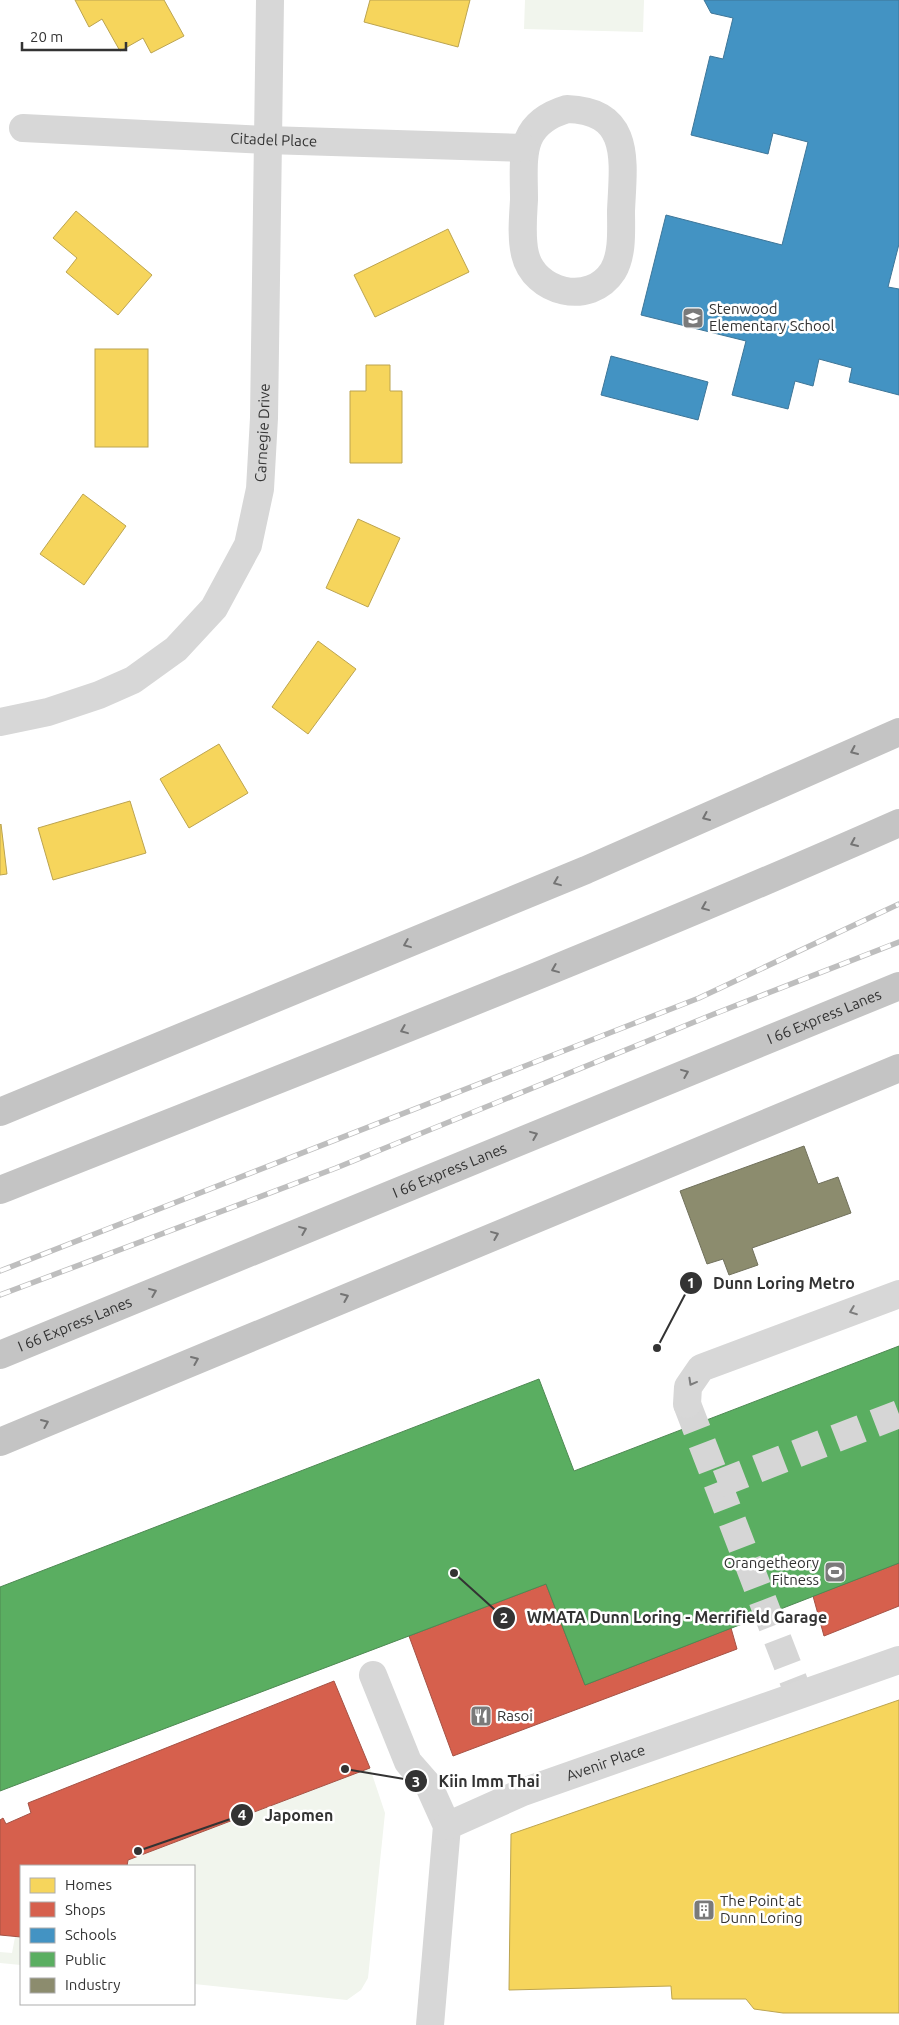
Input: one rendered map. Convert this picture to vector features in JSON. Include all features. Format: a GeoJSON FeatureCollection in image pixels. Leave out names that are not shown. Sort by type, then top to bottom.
{"type":"FeatureCollection","features":[{"type":"Feature","properties":{"kind":"highway"},"geometry":{"type":"LineString","coordinates":[[0,1112],[586,870],[899,732]]}},
{"type":"Feature","properties":{"kind":"highway"},"geometry":{"type":"LineString","coordinates":[[0,1190],[428,1021],[755,886],[899,823]]}},
{"type":"Feature","properties":{"kind":"highway","name":"I 66 Express Lanes"},"geometry":{"type":"LineString","coordinates":[[0,1355],[899,986]]}},
{"type":"Feature","properties":{"kind":"highway"},"geometry":{"type":"LineString","coordinates":[[0,1442],[899,1068]]}},
{"type":"Feature","properties":{"kind":"street","name":"Carnegie Drive"},"geometry":{"type":"LineString","coordinates":[[0,722],[48,712],[99,695],[133,680],[176,649],[214,608],[248,545],[260,489],[264,418],[270,0]]}},
{"type":"Feature","properties":{"kind":"street"},"geometry":{"type":"LineString","coordinates":[[567,109],[583,109],[598,114],[610,125],[618,138],[623,154],[620,253],[613,270],[602,283],[587,290],[571,292],[555,290],[541,281],[530,269],[524,253],[523,234],[524,148],[539,122],[552,113],[567,109]]}},
{"type":"Feature","properties":{"kind":"street","name":"Citadel Place"},"geometry":{"type":"LineString","coordinates":[[23,128],[267,140],[524,148]]}},
{"type":"Feature","properties":{"kind":"street"},"geometry":{"type":"LineString","coordinates":[[687,1404],[688,1387],[700,1368],[899,1294]]}},
{"type":"Feature","properties":{"kind":"street","name":"Avenir Place"},"geometry":{"type":"LineString","coordinates":[[447,1826],[523,1792],[899,1660]]}},
{"type":"Feature","properties":{"kind":"street"},"geometry":{"type":"LineString","coordinates":[[373,1675],[408,1762],[429,1786],[447,1826],[430,2025]]}},
{"type":"Feature","properties":{"kind":"shaded area"},"geometry":{"type":"Polygon","coordinates":[[[525,0],[644,0],[643,32],[524,29],[525,0]]]}},
{"type":"Feature","properties":{"kind":"shaded area"},"geometry":{"type":"Polygon","coordinates":[[[370,1768],[385,1813],[368,1978],[361,1990],[347,2000],[195,1984],[195,1865],[127,1865],[128,1860],[370,1768]]]}},
{"type":"Feature","properties":{"kind":"shaded area"},"geometry":{"type":"Polygon","coordinates":[[[15,1937],[20,1937],[20,1965],[0,1963],[0,1952],[12,1953],[15,1937]]]}},
{"type":"Feature","properties":{"kind":"building: Homes"},"geometry":{"type":"Polygon","coordinates":[[[75,0],[164,0],[184,36],[151,53],[143,38],[120,51],[102,19],[89,27],[75,0]]]}},
{"type":"Feature","properties":{"kind":"building: Homes"},"geometry":{"type":"Polygon","coordinates":[[[370,0],[470,0],[458,47],[364,22],[370,0]]]}},
{"type":"Feature","properties":{"kind":"building: Homes"},"geometry":{"type":"Polygon","coordinates":[[[76,211],[152,275],[118,315],[66,272],[77,258],[53,238],[76,211]]]}},
{"type":"Feature","properties":{"kind":"building: Homes"},"geometry":{"type":"Polygon","coordinates":[[[448,229],[469,272],[375,317],[354,275],[448,229]]]}},
{"type":"Feature","properties":{"kind":"building: Homes"},"geometry":{"type":"Polygon","coordinates":[[[95,349],[148,349],[148,447],[95,447],[95,349]]]}},
{"type":"Feature","properties":{"kind":"building: Homes"},"geometry":{"type":"Polygon","coordinates":[[[366,365],[390,365],[390,391],[402,391],[402,463],[350,463],[350,391],[366,391],[366,365]]]}},
{"type":"Feature","properties":{"kind":"building: Homes"},"geometry":{"type":"Polygon","coordinates":[[[83,494],[126,526],[84,585],[40,554],[83,494]]]}},
{"type":"Feature","properties":{"kind":"building: Homes"},"geometry":{"type":"Polygon","coordinates":[[[358,519],[400,538],[368,607],[326,588],[358,519]]]}},
{"type":"Feature","properties":{"kind":"building: Homes"},"geometry":{"type":"Polygon","coordinates":[[[318,641],[356,669],[308,734],[272,707],[318,641]]]}},
{"type":"Feature","properties":{"kind":"building: Homes"},"geometry":{"type":"Polygon","coordinates":[[[219,744],[248,793],[189,828],[160,779],[219,744]]]}},
{"type":"Feature","properties":{"kind":"building: Homes"},"geometry":{"type":"Polygon","coordinates":[[[130,801],[146,853],[53,880],[38,828],[130,801]]]}},
{"type":"Feature","properties":{"kind":"building: Homes"},"geometry":{"type":"Polygon","coordinates":[[[0,825],[7,874],[0,875],[0,825]]]}},
{"type":"Feature","properties":{"kind":"building: Homes","name":"The Point at Dunn Loring"},"geometry":{"type":"Polygon","coordinates":[[[899,1700],[899,2013],[783,2013],[754,2009],[746,1999],[672,1999],[671,1986],[509,1990],[511,1834],[899,1700]]]}},
{"type":"Feature","properties":{"kind":"building: Shops"},"geometry":{"type":"Polygon","coordinates":[[[899,1563],[899,1606],[824,1636],[813,1596],[899,1563]]]}},
{"type":"Feature","properties":{"kind":"building: Shops"},"geometry":{"type":"Polygon","coordinates":[[[546,1584],[585,1685],[731,1628],[737,1649],[453,1756],[409,1636],[546,1584]]]}},
{"type":"Feature","properties":{"kind":"building: Shops"},"geometry":{"type":"Polygon","coordinates":[[[334,1681],[370,1768],[128,1860],[127,1865],[20,1865],[20,1937],[0,1935],[0,1820],[3,1818],[6,1824],[31,1813],[28,1803],[334,1681]]]}},
{"type":"Feature","properties":{"kind":"building: Schools"},"geometry":{"type":"Polygon","coordinates":[[[704,0],[899,0],[899,244],[888,287],[899,289],[899,395],[849,382],[852,368],[819,359],[813,386],[795,381],[788,409],[732,395],[746,341],[641,315],[666,215],[782,245],[808,142],[773,133],[768,154],[691,135],[710,56],[723,59],[733,18],[711,13],[704,0]]]}},
{"type":"Feature","properties":{"kind":"building: Schools"},"geometry":{"type":"Polygon","coordinates":[[[611,356],[708,382],[698,420],[601,395],[611,356]]]}},
{"type":"Feature","properties":{"kind":"building: Public"},"geometry":{"type":"Polygon","coordinates":[[[899,1346],[899,1563],[585,1685],[546,1584],[0,1791],[0,1587],[539,1379],[574,1471],[899,1346]]]}},
{"type":"Feature","properties":{"kind":"building: Industry"},"geometry":{"type":"Polygon","coordinates":[[[804,1146],[818,1184],[838,1177],[851,1213],[752,1248],[758,1265],[729,1275],[723,1259],[707,1264],[680,1191],[804,1146]]]}},
{"type":"Feature","properties":{"kind":"tunnel"},"geometry":{"type":"LineString","coordinates":[[687,1404],[799,1695]]}},
{"type":"Feature","properties":{"kind":"tunnel"},"geometry":{"type":"LineString","coordinates":[[718,1484],[899,1414]]}},
{"type":"Feature","properties":{"kind":"railway"},"geometry":{"type":"LineString","coordinates":[[0,1271],[699,998],[899,904]]}},
{"type":"Feature","properties":{"kind":"railway"},"geometry":{"type":"LineString","coordinates":[[0,1295],[336,1168],[714,1014],[899,942]]}},
{"type":"Feature","properties":{"kind":"place","name":"Stenwood Elementary School"},"geometry":{"type":"Point","coordinates":[693,318]}},
{"type":"Feature","properties":{"kind":"place","name":"Dunn Loring Metro"},"geometry":{"type":"Point","coordinates":[657,1348]}},
{"type":"Feature","properties":{"kind":"place","name":"Orangetheory Fitness"},"geometry":{"type":"Point","coordinates":[835,1572]}},
{"type":"Feature","properties":{"kind":"place","name":"WMATA Dunn Loring - Merrifield Garage"},"geometry":{"type":"Point","coordinates":[454,1573]}},
{"type":"Feature","properties":{"kind":"place","name":"Rasoi"},"geometry":{"type":"Point","coordinates":[481,1716]}},
{"type":"Feature","properties":{"kind":"place","name":"Kiin Imm Thai"},"geometry":{"type":"Point","coordinates":[345,1769]}},
{"type":"Feature","properties":{"kind":"place","name":"Japomen"},"geometry":{"type":"Point","coordinates":[138,1851]}},
{"type":"Feature","properties":{"kind":"place","name":"The Point at Dunn Loring"},"geometry":{"type":"Point","coordinates":[704,1910]}}]}
